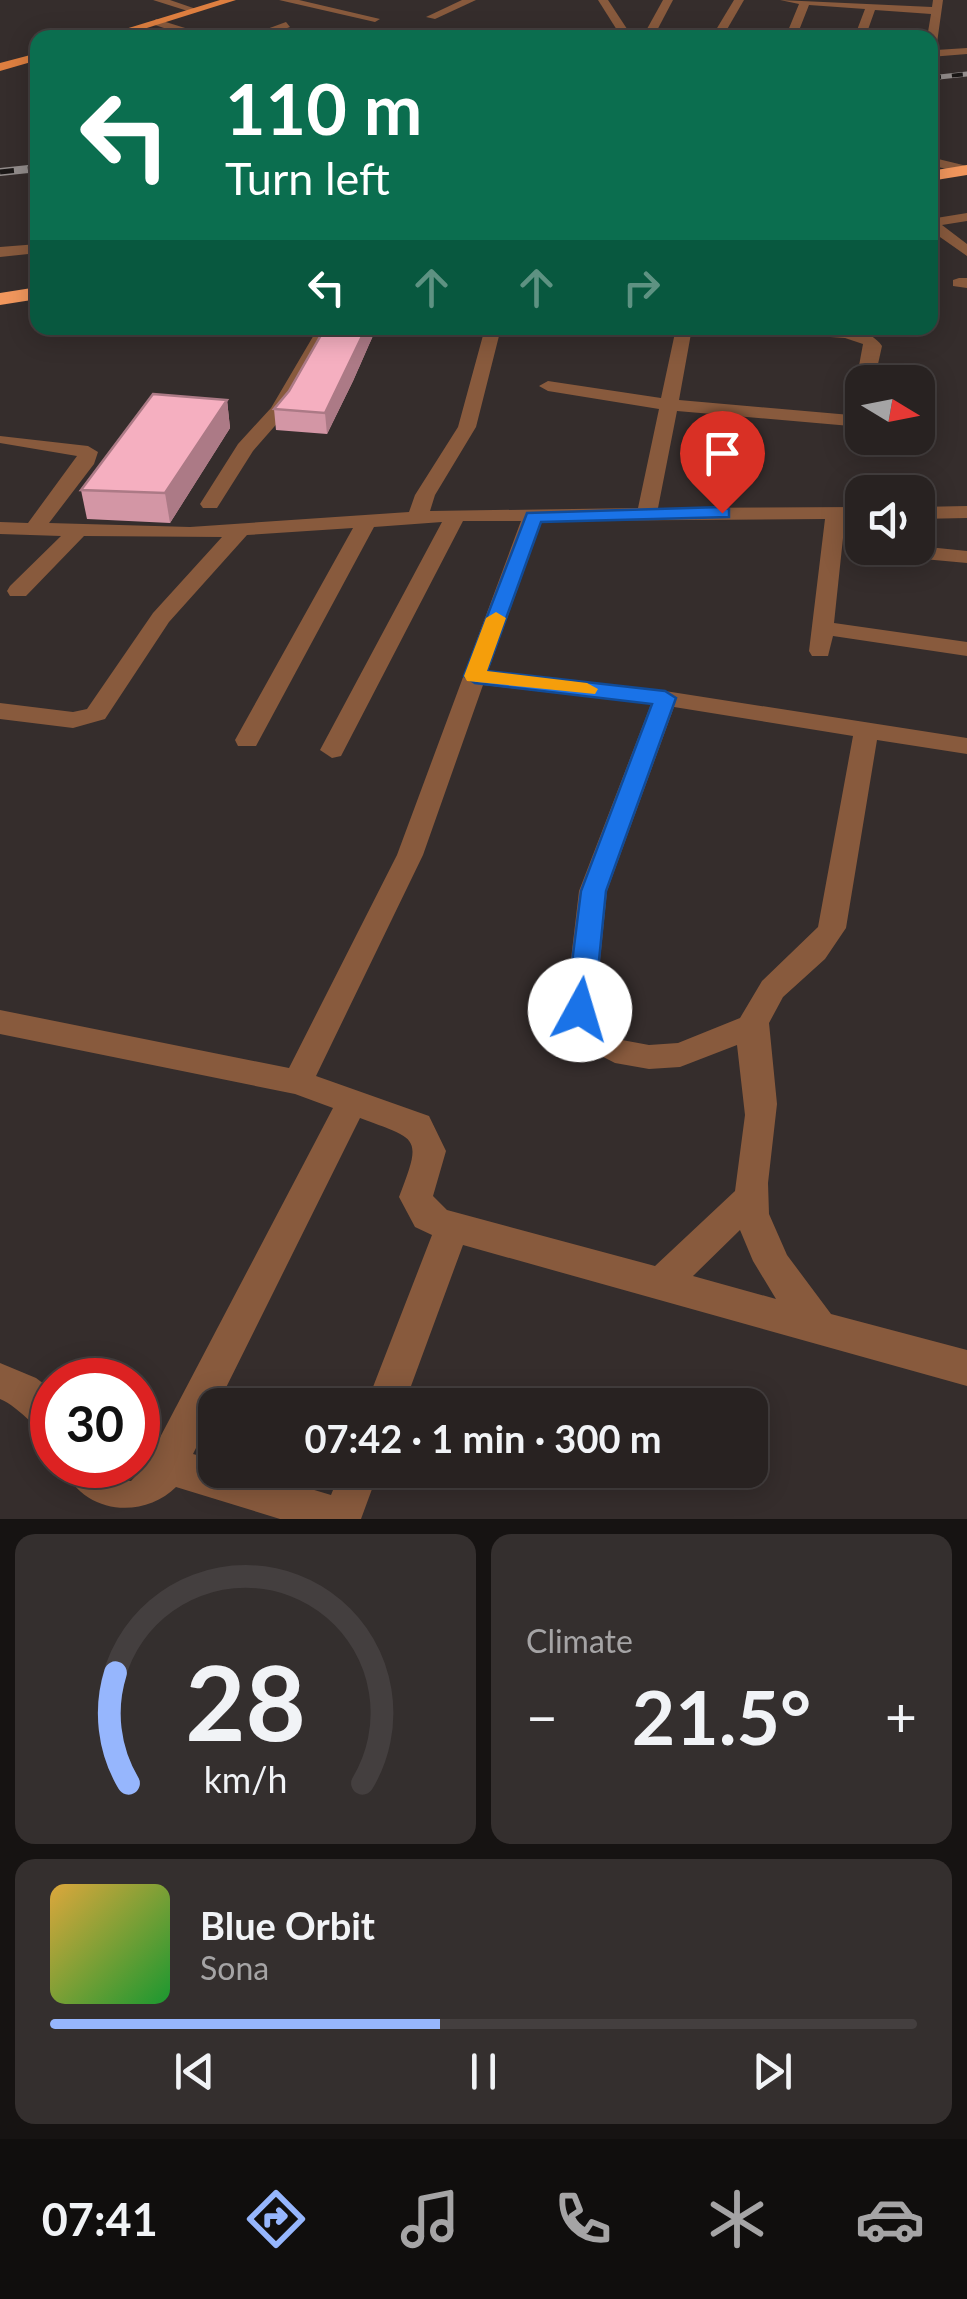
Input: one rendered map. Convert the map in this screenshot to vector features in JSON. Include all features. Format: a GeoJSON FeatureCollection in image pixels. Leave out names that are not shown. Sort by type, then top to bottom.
{"type":"FeatureCollection","features":[{"type":"Feature","properties":{"kind":"highway"},"geometry":{"type":"LineString","coordinates":[[938,175],[967,170]]}},
{"type":"Feature","properties":{"kind":"highway"},"geometry":{"type":"LineString","coordinates":[[0,299],[30,294]]}},
{"type":"Feature","properties":{"kind":"main road"},"geometry":{"type":"LineString","coordinates":[[129,30],[230,0]]}},
{"type":"Feature","properties":{"kind":"main road"},"geometry":{"type":"LineString","coordinates":[[0,67],[30,58]]}},
{"type":"Feature","properties":{"kind":"street"},"geometry":{"type":"LineString","coordinates":[[158,0],[194,10]]}},
{"type":"Feature","properties":{"kind":"street"},"geometry":{"type":"LineString","coordinates":[[284,0],[375,19]]}},
{"type":"Feature","properties":{"kind":"street"},"geometry":{"type":"LineString","coordinates":[[430,17],[471,0]]}},
{"type":"Feature","properties":{"kind":"street"},"geometry":{"type":"LineString","coordinates":[[603,0],[623,30]]}},
{"type":"Feature","properties":{"kind":"street"},"geometry":{"type":"LineString","coordinates":[[651,30],[668,0]]}},
{"type":"Feature","properties":{"kind":"street"},"geometry":{"type":"LineString","coordinates":[[721,30],[739,0]]}},
{"type":"Feature","properties":{"kind":"street"},"geometry":{"type":"LineString","coordinates":[[785,0],[938,6]]}},
{"type":"Feature","properties":{"kind":"street"},"geometry":{"type":"LineString","coordinates":[[793,30],[806,1]]}},
{"type":"Feature","properties":{"kind":"street"},"geometry":{"type":"LineString","coordinates":[[439,3],[456,6]]}},
{"type":"Feature","properties":{"kind":"street"},"geometry":{"type":"LineString","coordinates":[[862,30],[870,6]]}},
{"type":"Feature","properties":{"kind":"street"},"geometry":{"type":"LineString","coordinates":[[156,22],[182,30]]}},
{"type":"Feature","properties":{"kind":"street"},"geometry":{"type":"LineString","coordinates":[[271,30],[286,25]]}},
{"type":"Feature","properties":{"kind":"street"},"geometry":{"type":"LineString","coordinates":[[938,53],[967,51]]}},
{"type":"Feature","properties":{"kind":"street"},"geometry":{"type":"LineString","coordinates":[[938,163],[967,170]]}},
{"type":"Feature","properties":{"kind":"street"},"geometry":{"type":"LineString","coordinates":[[938,222],[967,217]]}},
{"type":"Feature","properties":{"kind":"street"},"geometry":{"type":"LineString","coordinates":[[938,228],[965,247]]}},
{"type":"Feature","properties":{"kind":"street"},"geometry":{"type":"LineString","coordinates":[[0,252],[30,249]]}},
{"type":"Feature","properties":{"kind":"street"},"geometry":{"type":"LineString","coordinates":[[210,504],[244,448],[279,411],[322,335]]}},
{"type":"Feature","properties":{"kind":"street"},"geometry":{"type":"LineString","coordinates":[[418,517],[425,496],[468,427],[491,335]]}},
{"type":"Feature","properties":{"kind":"street"},"geometry":{"type":"LineString","coordinates":[[647,513],[683,335]]}},
{"type":"Feature","properties":{"kind":"street"},"geometry":{"type":"LineString","coordinates":[[853,335],[870,340],[873,346],[869,365]]}},
{"type":"Feature","properties":{"kind":"street"},"geometry":{"type":"LineString","coordinates":[[548,386],[670,405],[845,420]]}},
{"type":"Feature","properties":{"kind":"street"},"geometry":{"type":"LineString","coordinates":[[7,439],[88,452],[84,464],[34,529]]}},
{"type":"Feature","properties":{"kind":"street"},"geometry":{"type":"LineString","coordinates":[[935,512],[967,512]]}},
{"type":"Feature","properties":{"kind":"street"},"geometry":{"type":"LineString","coordinates":[[836,513],[821,639],[967,650]]}},
{"type":"Feature","properties":{"kind":"street"},"geometry":{"type":"LineString","coordinates":[[0,528],[238,532],[456,514],[845,513]]}},
{"type":"Feature","properties":{"kind":"street"},"geometry":{"type":"LineString","coordinates":[[332,750],[456,514]]}},
{"type":"Feature","properties":{"kind":"street"},"geometry":{"type":"LineString","coordinates":[[297,1082],[410,854],[534,516]]}},
{"type":"Feature","properties":{"kind":"street"},"geometry":{"type":"LineString","coordinates":[[247,740],[368,520]]}},
{"type":"Feature","properties":{"kind":"street"},"geometry":{"type":"LineString","coordinates":[[18,592],[77,532]]}},
{"type":"Feature","properties":{"kind":"street"},"geometry":{"type":"LineString","coordinates":[[0,711],[83,720],[96,714],[129,658],[182,590],[238,532]]}},
{"type":"Feature","properties":{"kind":"street"},"geometry":{"type":"LineString","coordinates":[[832,544],[845,545]]}},
{"type":"Feature","properties":{"kind":"street"},"geometry":{"type":"LineString","coordinates":[[935,554],[967,557]]}},
{"type":"Feature","properties":{"kind":"street"},"geometry":{"type":"LineString","coordinates":[[475,676],[665,698],[967,746]]}},
{"type":"Feature","properties":{"kind":"street"},"geometry":{"type":"LineString","coordinates":[[665,698],[594,891],[580,1010],[592,1036],[615,1051],[648,1057],[680,1055],[752,1026]]}},
{"type":"Feature","properties":{"kind":"street"},"geometry":{"type":"LineString","coordinates":[[820,1328],[756,1235],[751,1197],[761,1102],[752,1026],[772,991],[814,955],[832,928],[866,730]]}},
{"type":"Feature","properties":{"kind":"street"},"geometry":{"type":"LineString","coordinates":[[0,1022],[297,1082],[418,1126],[429,1136],[432,1150],[416,1198],[426,1216],[452,1227],[660,1286],[967,1368]]}},
{"type":"Feature","properties":{"kind":"street"},"geometry":{"type":"LineString","coordinates":[[160,1473],[352,1102]]}},
{"type":"Feature","properties":{"kind":"street"},"geometry":{"type":"LineString","coordinates":[[660,1286],[751,1197]]}},
{"type":"Feature","properties":{"kind":"street"},"geometry":{"type":"LineString","coordinates":[[391,1388],[452,1227]]}},
{"type":"Feature","properties":{"kind":"street"},"geometry":{"type":"LineString","coordinates":[[0,1380],[30,1394]]}},
{"type":"Feature","properties":{"kind":"street"},"geometry":{"type":"LineString","coordinates":[[166,1464],[198,1474]]}},
{"type":"Feature","properties":{"kind":"street"},"geometry":{"type":"LineString","coordinates":[[98,1488],[123,1502],[142,1501],[150,1488]]}},
{"type":"Feature","properties":{"kind":"street"},"geometry":{"type":"LineString","coordinates":[[244,1488],[342,1518],[353,1488]]}},
{"type":"Feature","properties":{"kind":"building"},"geometry":{"type":"Polygon","coordinates":[[[321,335],[363,335],[325,413],[274,409],[289,391],[321,335]]]}},
{"type":"Feature","properties":{"kind":"building"},"geometry":{"type":"Polygon","coordinates":[[[153,394],[227,400],[165,493],[81,490],[153,394]]]}},
{"type":"Feature","properties":{"kind":"railway"},"geometry":{"type":"LineString","coordinates":[[938,77],[967,74]]}},
{"type":"Feature","properties":{"kind":"railway"},"geometry":{"type":"LineString","coordinates":[[0,172],[30,169]]}},
{"type":"Feature","properties":{"kind":"slow traffic"},"geometry":{"type":"LineString","coordinates":[[496,618],[475,676],[587,689]]}},
{"type":"Feature","properties":{"kind":"route"},"geometry":{"type":"LineString","coordinates":[[580,1010],[594,891],[665,698],[475,676],[534,516],[722,513]]}}]}
